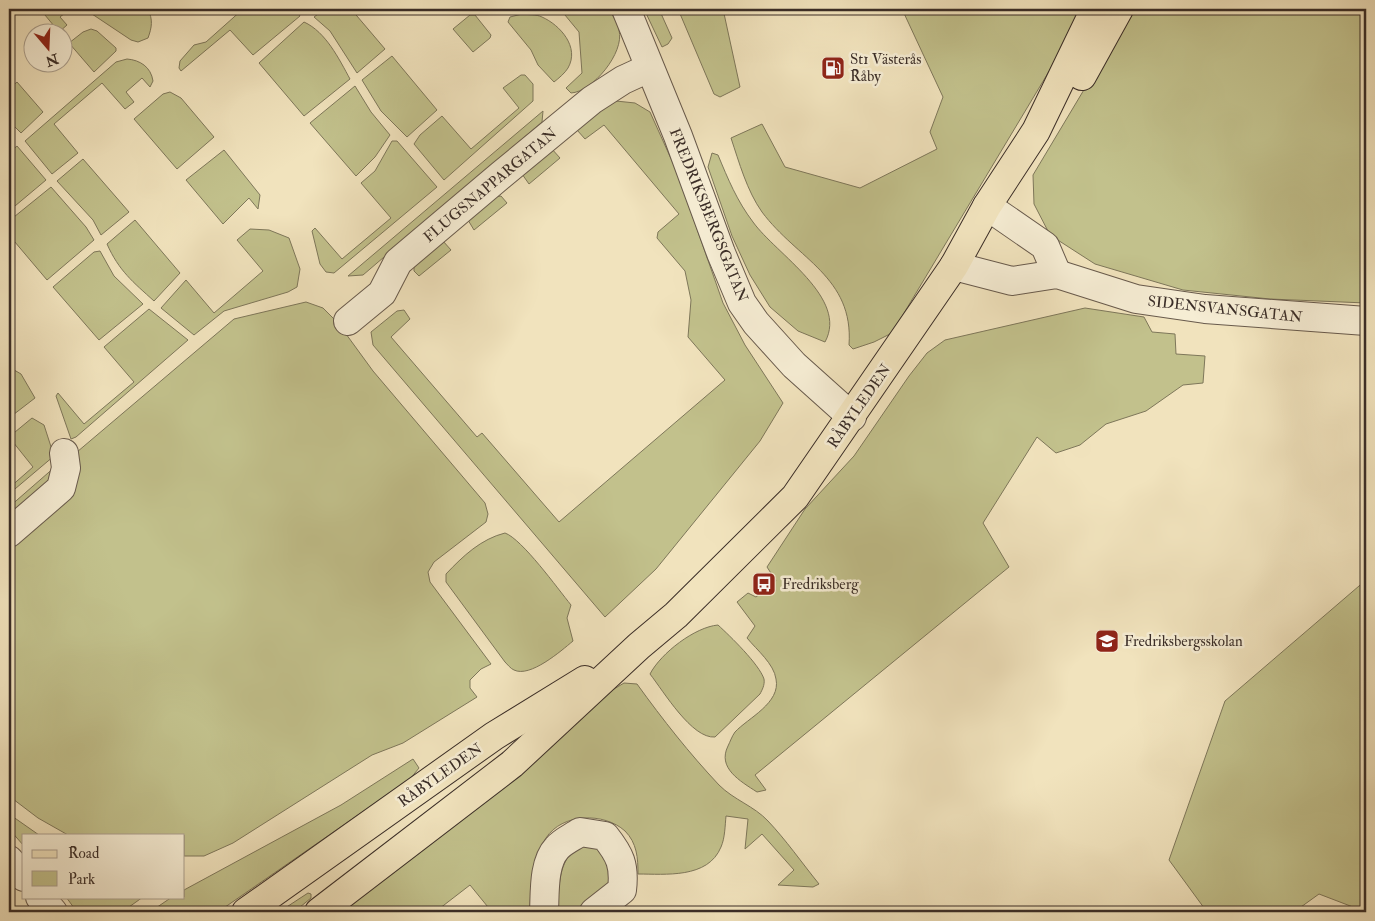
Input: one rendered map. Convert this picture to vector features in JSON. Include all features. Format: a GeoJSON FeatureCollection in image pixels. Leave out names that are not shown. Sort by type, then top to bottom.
{"type":"FeatureCollection","features":[{"type":"Feature","properties":{"kind":"main road","name":"RÅBYLEDEN"},"geometry":{"type":"LineString","coordinates":[[318,912],[512,764],[639,646],[676,615],[795,497],[852,417],[954,266],[987,206],[1036,131],[1095,9]]}},
{"type":"Feature","properties":{"kind":"main road"},"geometry":{"type":"LineString","coordinates":[[1036,131],[1061,114],[1119,9]]}},
{"type":"Feature","properties":{"kind":"main road","name":"RÅBYLEDEN"},"geometry":{"type":"LineString","coordinates":[[246,912],[494,736],[639,646]]}},
{"type":"Feature","properties":{"kind":"street","name":"FREDRIKSBERGSGATAN"},"geometry":{"type":"LineString","coordinates":[[626,9],[678,136],[720,253],[742,302],[756,323],[794,366],[852,417]]}},
{"type":"Feature","properties":{"kind":"street","name":"FLUGSNAPPARGATAN"},"geometry":{"type":"LineString","coordinates":[[348,321],[382,293],[398,262],[501,175],[592,100],[623,80],[649,68]]}},
{"type":"Feature","properties":{"kind":"street"},"geometry":{"type":"LineString","coordinates":[[987,206],[1045,246],[1057,274]]}},
{"type":"Feature","properties":{"kind":"street","name":"SIDENSVANSGATAN"},"geometry":{"type":"LineString","coordinates":[[954,266],[1012,281],[1057,274],[1136,299],[1205,310],[1366,321]]}},
{"type":"Feature","properties":{"kind":"street"},"geometry":{"type":"LineString","coordinates":[[9,533],[61,488],[66,468],[64,453]]}},
{"type":"Feature","properties":{"kind":"street"},"geometry":{"type":"LineString","coordinates":[[544,912],[546,880],[557,848],[580,832],[605,836],[618,852],[624,874],[622,890],[594,912]]}},
{"type":"Feature","properties":{"kind":"street"},"geometry":{"type":"LineString","coordinates":[[9,860],[22,875]]}},
{"type":"Feature","properties":{"kind":"street"},"geometry":{"type":"LineString","coordinates":[[41,898],[53,912]]}},
{"type":"Feature","properties":{"kind":"green space"},"geometry":{"type":"Polygon","coordinates":[[[40,9],[70,9],[60,17],[64,22],[51,22],[40,9]]]}},
{"type":"Feature","properties":{"kind":"green space"},"geometry":{"type":"Polygon","coordinates":[[[90,9],[148,9],[151,24],[148,38],[138,42],[131,40],[92,14],[90,9]]]}},
{"type":"Feature","properties":{"kind":"green space"},"geometry":{"type":"Polygon","coordinates":[[[243,9],[296,9],[300,16],[253,55],[230,30],[181,71],[179,68],[180,61],[194,45],[206,42],[243,9]]]}},
{"type":"Feature","properties":{"kind":"green space"},"geometry":{"type":"Polygon","coordinates":[[[325,9],[351,9],[385,49],[357,73],[330,31],[314,17],[325,9]]]}},
{"type":"Feature","properties":{"kind":"green space"},"geometry":{"type":"Polygon","coordinates":[[[560,9],[609,9],[619,30],[620,39],[617,49],[605,70],[588,86],[571,93],[566,88],[582,73],[579,32],[560,9]]]}},
{"type":"Feature","properties":{"kind":"green space"},"geometry":{"type":"Polygon","coordinates":[[[644,9],[659,9],[672,38],[668,44],[662,47],[644,9]]]}},
{"type":"Feature","properties":{"kind":"green space"},"geometry":{"type":"Polygon","coordinates":[[[678,9],[700,9],[701,11],[723,9],[740,87],[720,97],[714,94],[678,9]]]}},
{"type":"Feature","properties":{"kind":"green space"},"geometry":{"type":"Polygon","coordinates":[[[902,9],[1082,9],[1066,43],[892,333],[853,349],[849,345],[848,322],[842,302],[833,285],[762,212],[748,186],[731,138],[762,124],[785,167],[860,188],[937,149],[930,132],[943,97],[902,9]]]}},
{"type":"Feature","properties":{"kind":"green space"},"geometry":{"type":"Polygon","coordinates":[[[1135,9],[1366,9],[1366,303],[1270,299],[1183,290],[1095,264],[1050,235],[1034,204],[1033,175],[1085,88],[1107,59],[1135,9]]]}},
{"type":"Feature","properties":{"kind":"green space"},"geometry":{"type":"Polygon","coordinates":[[[522,14],[537,15],[549,21],[561,31],[570,45],[572,52],[568,68],[554,82],[538,65],[531,50],[508,22],[510,17],[522,14]]]}},
{"type":"Feature","properties":{"kind":"green space"},"geometry":{"type":"Polygon","coordinates":[[[470,15],[475,15],[491,35],[473,52],[453,29],[470,15]]]}},
{"type":"Feature","properties":{"kind":"green space"},"geometry":{"type":"Polygon","coordinates":[[[304,22],[319,32],[325,39],[350,79],[304,116],[259,63],[304,22]]]}},
{"type":"Feature","properties":{"kind":"green space"},"geometry":{"type":"Polygon","coordinates":[[[91,29],[97,31],[116,48],[116,51],[94,72],[72,46],[72,41],[83,32],[91,29]]]}},
{"type":"Feature","properties":{"kind":"green space"},"geometry":{"type":"Polygon","coordinates":[[[392,56],[437,110],[407,137],[381,111],[362,80],[392,56]]]}},
{"type":"Feature","properties":{"kind":"green space"},"geometry":{"type":"Polygon","coordinates":[[[127,59],[136,61],[147,68],[153,81],[150,87],[142,78],[126,92],[134,102],[125,109],[102,83],[54,124],[78,153],[52,174],[25,141],[116,62],[127,59]]]}},
{"type":"Feature","properties":{"kind":"green space"},"geometry":{"type":"Polygon","coordinates":[[[521,75],[525,75],[533,84],[533,101],[444,180],[414,144],[420,135],[442,116],[471,149],[519,108],[503,88],[521,75]]]}},
{"type":"Feature","properties":{"kind":"green space"},"geometry":{"type":"Polygon","coordinates":[[[17,82],[43,112],[21,133],[9,121],[9,89],[17,82]]]}},
{"type":"Feature","properties":{"kind":"green space"},"geometry":{"type":"Polygon","coordinates":[[[355,86],[371,112],[390,135],[375,157],[356,176],[310,123],[355,86]]]}},
{"type":"Feature","properties":{"kind":"green space"},"geometry":{"type":"Polygon","coordinates":[[[170,92],[181,98],[214,137],[177,169],[134,119],[163,94],[170,92]]]}},
{"type":"Feature","properties":{"kind":"green space"},"geometry":{"type":"Polygon","coordinates":[[[616,101],[635,103],[650,112],[677,172],[723,303],[745,345],[783,403],[760,441],[656,569],[605,617],[373,345],[371,332],[397,311],[404,310],[410,319],[391,337],[477,437],[482,433],[559,522],[725,380],[688,337],[691,300],[685,271],[657,238],[658,232],[679,214],[604,125],[585,139],[577,130],[601,107],[616,101]]]}},
{"type":"Feature","properties":{"kind":"green space"},"geometry":{"type":"Polygon","coordinates":[[[543,111],[542,122],[363,275],[348,276],[543,111]]]}},
{"type":"Feature","properties":{"kind":"green space"},"geometry":{"type":"Polygon","coordinates":[[[392,141],[397,141],[437,187],[334,273],[326,272],[320,264],[312,231],[315,228],[342,259],[391,218],[361,183],[375,171],[392,141]]]}},
{"type":"Feature","properties":{"kind":"green space"},"geometry":{"type":"Polygon","coordinates":[[[17,146],[46,180],[9,211],[9,153],[17,146]]]}},
{"type":"Feature","properties":{"kind":"green space"},"geometry":{"type":"Polygon","coordinates":[[[551,148],[560,158],[529,184],[522,174],[551,148]]]}},
{"type":"Feature","properties":{"kind":"green space"},"geometry":{"type":"Polygon","coordinates":[[[224,150],[260,195],[258,209],[249,198],[223,224],[186,180],[224,150]]]}},
{"type":"Feature","properties":{"kind":"green space"},"geometry":{"type":"Polygon","coordinates":[[[712,153],[718,155],[729,181],[753,222],[819,293],[827,309],[830,326],[825,342],[798,331],[770,307],[750,275],[732,236],[708,167],[712,153]]]}},
{"type":"Feature","properties":{"kind":"green space"},"geometry":{"type":"Polygon","coordinates":[[[83,159],[129,212],[101,235],[93,220],[57,181],[83,159]]]}},
{"type":"Feature","properties":{"kind":"green space"},"geometry":{"type":"Polygon","coordinates":[[[51,187],[86,227],[94,240],[47,280],[9,235],[9,221],[51,187]]]}},
{"type":"Feature","properties":{"kind":"green space"},"geometry":{"type":"Polygon","coordinates":[[[501,196],[507,203],[474,230],[468,220],[495,197],[501,196]]]}},
{"type":"Feature","properties":{"kind":"green space"},"geometry":{"type":"Polygon","coordinates":[[[135,220],[180,273],[154,301],[133,282],[116,262],[107,244],[135,220]]]}},
{"type":"Feature","properties":{"kind":"green space"},"geometry":{"type":"Polygon","coordinates":[[[250,229],[269,230],[289,238],[300,269],[297,287],[288,292],[224,311],[194,335],[161,308],[186,280],[214,313],[263,271],[237,240],[250,229]]]}},
{"type":"Feature","properties":{"kind":"green space"},"geometry":{"type":"Polygon","coordinates":[[[443,241],[451,250],[419,276],[414,271],[414,266],[443,241]]]}},
{"type":"Feature","properties":{"kind":"green space"},"geometry":{"type":"Polygon","coordinates":[[[100,251],[114,276],[143,304],[99,340],[53,287],[94,252],[100,251]]]}},
{"type":"Feature","properties":{"kind":"green space"},"geometry":{"type":"Polygon","coordinates":[[[306,302],[323,308],[338,323],[373,371],[485,503],[488,514],[486,522],[434,562],[428,572],[430,582],[491,664],[481,669],[470,680],[470,688],[477,697],[403,743],[372,755],[233,843],[204,856],[185,856],[185,834],[66,834],[38,818],[9,796],[9,548],[61,502],[77,452],[234,319],[306,302]]]}},
{"type":"Feature","properties":{"kind":"green space"},"geometry":{"type":"Polygon","coordinates":[[[1085,308],[1144,317],[1152,332],[1175,334],[1176,354],[1205,356],[1203,383],[1183,385],[1146,411],[1106,424],[1080,445],[1056,453],[1037,437],[983,523],[1009,567],[755,775],[766,790],[757,792],[737,778],[728,767],[726,761],[725,754],[728,746],[735,732],[769,703],[774,695],[776,679],[769,663],[747,638],[755,626],[737,602],[748,593],[756,597],[776,581],[767,567],[805,509],[854,456],[927,353],[945,340],[1085,308]]]}},
{"type":"Feature","properties":{"kind":"green space"},"geometry":{"type":"Polygon","coordinates":[[[149,309],[188,340],[76,437],[71,439],[56,396],[58,393],[84,424],[134,382],[104,347],[149,309]]]}},
{"type":"Feature","properties":{"kind":"green space"},"geometry":{"type":"Polygon","coordinates":[[[9,367],[21,374],[35,398],[9,418],[9,367]]]}},
{"type":"Feature","properties":{"kind":"green space"},"geometry":{"type":"Polygon","coordinates":[[[32,418],[44,425],[54,456],[9,494],[9,488],[33,467],[9,437],[32,418]]]}},
{"type":"Feature","properties":{"kind":"green space"},"geometry":{"type":"Polygon","coordinates":[[[56,466],[51,482],[9,521],[9,507],[56,466]]]}},
{"type":"Feature","properties":{"kind":"green space"},"geometry":{"type":"Polygon","coordinates":[[[505,533],[530,554],[571,605],[567,618],[573,641],[537,667],[521,671],[513,669],[505,662],[446,582],[446,574],[466,555],[488,539],[505,533]]]}},
{"type":"Feature","properties":{"kind":"green space"},"geometry":{"type":"Polygon","coordinates":[[[1366,580],[1366,912],[1319,894],[1294,912],[1207,912],[1169,860],[1225,701],[1366,580]]]}},
{"type":"Feature","properties":{"kind":"green space"},"geometry":{"type":"Polygon","coordinates":[[[718,625],[750,658],[761,673],[764,681],[760,694],[715,737],[706,736],[688,723],[650,674],[662,658],[679,642],[699,631],[718,625]]]}},
{"type":"Feature","properties":{"kind":"green space"},"geometry":{"type":"Polygon","coordinates":[[[624,683],[637,684],[676,736],[708,773],[731,795],[757,811],[768,821],[819,884],[813,887],[778,885],[794,870],[762,834],[745,849],[748,819],[726,816],[721,847],[715,857],[706,865],[696,870],[673,874],[638,874],[634,846],[625,831],[606,821],[584,818],[562,824],[546,838],[536,864],[531,912],[492,912],[470,885],[435,912],[343,912],[452,824],[599,698],[624,683]]]}},
{"type":"Feature","properties":{"kind":"green space"},"geometry":{"type":"Polygon","coordinates":[[[413,759],[419,768],[410,779],[218,912],[150,912],[171,898],[185,898],[185,889],[341,805],[413,759]]]}},
{"type":"Feature","properties":{"kind":"green space"},"geometry":{"type":"Polygon","coordinates":[[[9,814],[38,834],[22,834],[22,844],[9,829],[9,814]]]}},
{"type":"Feature","properties":{"kind":"green space"},"geometry":{"type":"Polygon","coordinates":[[[595,844],[613,864],[612,876],[605,888],[573,912],[556,912],[560,878],[567,859],[573,852],[582,847],[595,844]]]}},
{"type":"Feature","properties":{"kind":"green space"},"geometry":{"type":"Polygon","coordinates":[[[308,893],[311,894],[311,898],[294,912],[279,912],[308,893]]]}},
{"type":"Feature","properties":{"kind":"green space"},"geometry":{"type":"Polygon","coordinates":[[[67,898],[142,898],[122,912],[77,912],[67,898]]]}},
{"type":"Feature","properties":{"kind":"place","name":"St1 Västerås Råby"},"geometry":{"type":"Point","coordinates":[833,68]}},
{"type":"Feature","properties":{"kind":"place","name":"Fredriksberg"},"geometry":{"type":"Point","coordinates":[764,584]}},
{"type":"Feature","properties":{"kind":"place","name":"Fredriksbergsskolan"},"geometry":{"type":"Point","coordinates":[1107,641]}}]}
